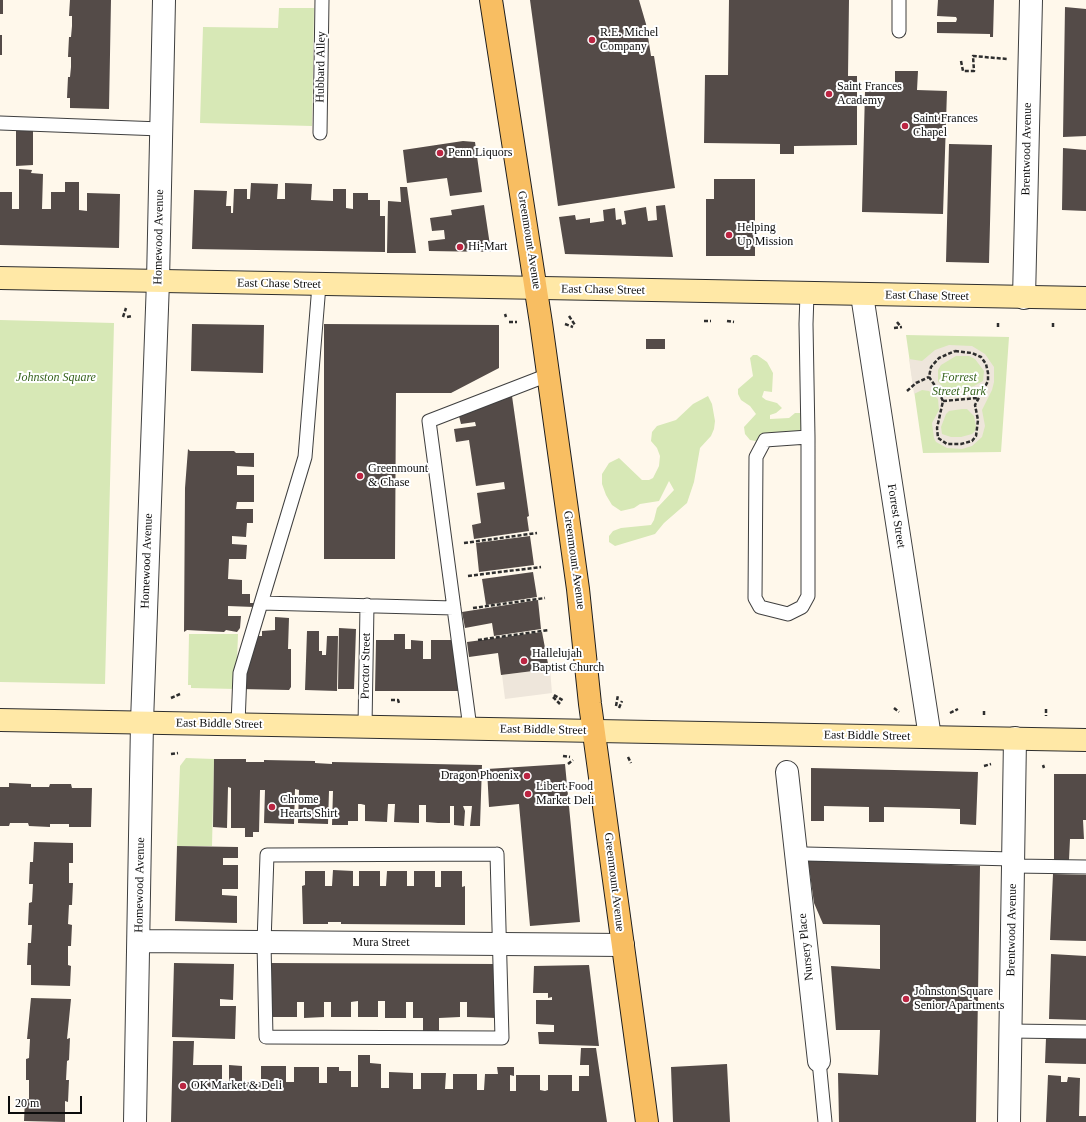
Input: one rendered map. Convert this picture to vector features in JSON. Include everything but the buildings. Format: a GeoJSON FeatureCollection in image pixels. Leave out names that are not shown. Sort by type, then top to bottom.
{"type":"FeatureCollection","features":[{"type":"Feature","properties":{"kind":"main road","name":"Greenmount Avenue"},"geometry":{"type":"LineString","coordinates":[[491,0],[536,289],[578,589],[590,704],[647,1122]]}},
{"type":"Feature","properties":{"kind":"street","name":"Homewood Avenue"},"geometry":{"type":"LineString","coordinates":[[135,1122],[140,941],[142,722],[158,281],[164,0]]}},
{"type":"Feature","properties":{"kind":"street","name":"Brentwood Avenue"},"geometry":{"type":"LineString","coordinates":[[1024,298],[1031,0]]}},
{"type":"Feature","properties":{"kind":"street","name":"East Chase Street"},"geometry":{"type":"LineString","coordinates":[[0,278],[1086,298]]}},
{"type":"Feature","properties":{"kind":"street","name":"Forrest Street"},"geometry":{"type":"LineString","coordinates":[[862,294],[930,737]]}},
{"type":"Feature","properties":{"kind":"street","name":"East Biddle Street"},"geometry":{"type":"LineString","coordinates":[[0,720],[1086,740]]}},
{"type":"Feature","properties":{"kind":"street","name":"Brentwood Avenue"},"geometry":{"type":"LineString","coordinates":[[1009,1122],[1015,738]]}},
{"type":"Feature","properties":{"kind":"street","name":"Nursery Place"},"geometry":{"type":"LineString","coordinates":[[787,772],[819,1061]]}},
{"type":"Feature","properties":{"kind":"street","name":"Mura Street"},"geometry":{"type":"LineString","coordinates":[[140,941],[623,945]]}},
{"type":"Feature","properties":{"kind":"lane","name":"Hubbard Alley"},"geometry":{"type":"LineString","coordinates":[[320,133],[322,0]]}},
{"type":"Feature","properties":{"kind":"lane"},"geometry":{"type":"LineString","coordinates":[[899,0],[899,31]]}},
{"type":"Feature","properties":{"kind":"lane"},"geometry":{"type":"LineString","coordinates":[[0,123],[161,129]]}},
{"type":"Feature","properties":{"kind":"lane"},"geometry":{"type":"LineString","coordinates":[[238,724],[240,673],[305,457],[319,285]]}},
{"type":"Feature","properties":{"kind":"lane"},"geometry":{"type":"LineString","coordinates":[[807,294],[808,438],[808,596],[802,607],[788,614],[760,607],[755,598],[756,457],[765,440],[808,438]]}},
{"type":"Feature","properties":{"kind":"lane"},"geometry":{"type":"LineString","coordinates":[[470,728],[429,421],[548,375]]}},
{"type":"Feature","properties":{"kind":"lane"},"geometry":{"type":"LineString","coordinates":[[261,603],[455,610]]}},
{"type":"Feature","properties":{"kind":"lane","name":"Proctor Street"},"geometry":{"type":"LineString","coordinates":[[365,726],[368,606]]}},
{"type":"Feature","properties":{"kind":"lane"},"geometry":{"type":"LineString","coordinates":[[497,854],[500,944],[502,1038],[266,1037],[264,942],[267,855],[497,854]]}},
{"type":"Feature","properties":{"kind":"lane"},"geometry":{"type":"LineString","coordinates":[[806,854],[1013,862],[1086,867]]}},
{"type":"Feature","properties":{"kind":"lane"},"geometry":{"type":"LineString","coordinates":[[1010,1031],[1086,1032]]}},
{"type":"Feature","properties":{"kind":"lane","name":"Nursery Place"},"geometry":{"type":"LineString","coordinates":[[819,1061],[825,1122]]}},
{"type":"Feature","properties":{"kind":"path"},"geometry":{"type":"LineString","coordinates":[[961,61],[963,71],[974,71],[973,56],[1030,61]]}},
{"type":"Feature","properties":{"kind":"path"},"geometry":{"type":"LineString","coordinates":[[123,317],[126,308]]}},
{"type":"Feature","properties":{"kind":"path"},"geometry":{"type":"LineString","coordinates":[[127,317],[132,316]]}},
{"type":"Feature","properties":{"kind":"path"},"geometry":{"type":"LineString","coordinates":[[562,323],[574,326],[570,316]]}},
{"type":"Feature","properties":{"kind":"path"},"geometry":{"type":"LineString","coordinates":[[727,322],[734,322],[730,318]]}},
{"type":"Feature","properties":{"kind":"path"},"geometry":{"type":"LineString","coordinates":[[509,322],[517,322]]}},
{"type":"Feature","properties":{"kind":"path"},"geometry":{"type":"LineString","coordinates":[[894,328],[902,328],[897,322]]}},
{"type":"Feature","properties":{"kind":"path"},"geometry":{"type":"LineString","coordinates":[[1053,323],[1054,329]]}},
{"type":"Feature","properties":{"kind":"path"},"geometry":{"type":"LineString","coordinates":[[955,351],[972,353],[984,361],[988,373],[988,381],[978,398],[975,404],[978,420],[976,436],[972,441],[961,444],[946,444],[938,438],[937,428],[943,401],[936,386],[929,377],[931,367],[939,358],[946,353],[955,351]]}},
{"type":"Feature","properties":{"kind":"path"},"geometry":{"type":"LineString","coordinates":[[907,392],[916,383],[929,377]]}},
{"type":"Feature","properties":{"kind":"path"},"geometry":{"type":"LineString","coordinates":[[943,401],[978,398]]}},
{"type":"Feature","properties":{"kind":"path"},"geometry":{"type":"LineString","coordinates":[[446,546],[537,533]]}},
{"type":"Feature","properties":{"kind":"path"},"geometry":{"type":"LineString","coordinates":[[450,579],[541,567]]}},
{"type":"Feature","properties":{"kind":"path"},"geometry":{"type":"LineString","coordinates":[[455,610],[545,598]]}},
{"type":"Feature","properties":{"kind":"path"},"geometry":{"type":"LineString","coordinates":[[459,642],[549,630]]}},
{"type":"Feature","properties":{"kind":"path"},"geometry":{"type":"LineString","coordinates":[[171,698],[180,694],[174,700]]}},
{"type":"Feature","properties":{"kind":"path"},"geometry":{"type":"LineString","coordinates":[[618,695],[617,708],[622,701]]}},
{"type":"Feature","properties":{"kind":"path"},"geometry":{"type":"LineString","coordinates":[[560,704],[554,696],[564,701]]}},
{"type":"Feature","properties":{"kind":"path"},"geometry":{"type":"LineString","coordinates":[[391,700],[398,700]]}},
{"type":"Feature","properties":{"kind":"path"},"geometry":{"type":"LineString","coordinates":[[948,714],[958,709]]}},
{"type":"Feature","properties":{"kind":"path"},"geometry":{"type":"LineString","coordinates":[[1046,709],[1046,717]]}},
{"type":"Feature","properties":{"kind":"path"},"geometry":{"type":"LineString","coordinates":[[625,762],[631,763],[628,757]]}},
{"type":"Feature","properties":{"kind":"path"},"geometry":{"type":"LineString","coordinates":[[568,764],[573,760]]}},
{"type":"Feature","properties":{"kind":"green space"},"geometry":{"type":"Polygon","coordinates":[[[279,8],[314,8],[312,126],[200,123],[203,27],[278,28],[279,8]]]}},
{"type":"Feature","properties":{"kind":"green space","name":"Johnston Square"},"geometry":{"type":"Polygon","coordinates":[[[0,320],[114,323],[105,684],[0,682],[0,320]]]}},
{"type":"Feature","properties":{"kind":"green space","name":"Forrest Street Park"},"geometry":{"type":"Polygon","coordinates":[[[906,335],[1009,337],[1001,452],[923,453],[906,335]]]}},
{"type":"Feature","properties":{"kind":"green space"},"geometry":{"type":"Polygon","coordinates":[[[753,355],[757,355],[767,362],[773,373],[772,392],[764,391],[762,397],[766,400],[777,403],[782,408],[776,413],[770,415],[770,419],[789,418],[795,413],[801,413],[806,419],[801,435],[761,442],[750,440],[745,434],[744,427],[756,414],[750,406],[741,400],[738,394],[738,389],[753,376],[750,358],[753,355]]]}},
{"type":"Feature","properties":{"kind":"green space"},"geometry":{"type":"Polygon","coordinates":[[[708,396],[712,404],[715,421],[714,429],[711,436],[700,448],[694,482],[687,503],[664,523],[655,534],[615,546],[609,542],[609,536],[613,531],[621,528],[651,525],[657,508],[674,490],[669,481],[659,501],[640,504],[634,508],[621,511],[612,505],[606,495],[602,484],[602,474],[609,463],[619,458],[642,480],[649,480],[653,478],[659,466],[660,456],[657,448],[651,441],[652,432],[657,426],[676,420],[693,404],[708,396]]]}},
{"type":"Feature","properties":{"kind":"green space"},"geometry":{"type":"Polygon","coordinates":[[[189,634],[238,634],[236,689],[191,688],[191,685],[188,685],[189,634]]]}},
{"type":"Feature","properties":{"kind":"green space"},"geometry":{"type":"Polygon","coordinates":[[[186,758],[214,759],[212,846],[177,846],[180,766],[186,758]]]}},
{"type":"Feature","properties":{"kind":"shaded area"},"geometry":{"type":"Polygon","coordinates":[[[949,345],[972,346],[985,354],[994,367],[994,382],[992,390],[982,410],[985,426],[982,437],[972,446],[962,449],[947,448],[936,442],[932,423],[939,410],[938,399],[929,391],[922,390],[914,394],[909,359],[922,361],[935,350],[949,345]],[[956,356],[941,365],[938,370],[938,381],[945,391],[950,392],[974,386],[983,381],[984,371],[975,359],[969,356],[956,356]],[[967,409],[949,411],[946,414],[941,427],[942,434],[951,437],[961,437],[972,434],[975,431],[976,426],[974,416],[967,409]]]}},
{"type":"Feature","properties":{"kind":"shaded area"},"geometry":{"type":"Polygon","coordinates":[[[550,669],[552,693],[505,699],[502,675],[550,669]]]}},
{"type":"Feature","properties":{"kind":"place","name":"R.E. Michel Company"},"geometry":{"type":"Point","coordinates":[592,40]}},
{"type":"Feature","properties":{"kind":"place","name":"Saint Frances Academy"},"geometry":{"type":"Point","coordinates":[829,94]}},
{"type":"Feature","properties":{"kind":"place","name":"Saint Frances Chapel"},"geometry":{"type":"Point","coordinates":[905,126]}},
{"type":"Feature","properties":{"kind":"place","name":"Penn Liquors"},"geometry":{"type":"Point","coordinates":[440,153]}},
{"type":"Feature","properties":{"kind":"place","name":"Helping Up Mission"},"geometry":{"type":"Point","coordinates":[729,235]}},
{"type":"Feature","properties":{"kind":"place","name":"Hi-Mart"},"geometry":{"type":"Point","coordinates":[460,247]}},
{"type":"Feature","properties":{"kind":"place","name":"Greenmount & Chase"},"geometry":{"type":"Point","coordinates":[360,476]}},
{"type":"Feature","properties":{"kind":"place","name":"Hallelujah Baptist Church"},"geometry":{"type":"Point","coordinates":[524,661]}},
{"type":"Feature","properties":{"kind":"place","name":"Dragon Phoenix"},"geometry":{"type":"Point","coordinates":[527,776]}},
{"type":"Feature","properties":{"kind":"place","name":"Libert Food Market Deli"},"geometry":{"type":"Point","coordinates":[528,794]}},
{"type":"Feature","properties":{"kind":"place","name":"Chrome Hearts Shirt"},"geometry":{"type":"Point","coordinates":[272,807]}},
{"type":"Feature","properties":{"kind":"place","name":"Johnston Square Senior Apartments"},"geometry":{"type":"Point","coordinates":[906,999]}},
{"type":"Feature","properties":{"kind":"place","name":"OK Market & Deli"},"geometry":{"type":"Point","coordinates":[183,1086]}}]}
